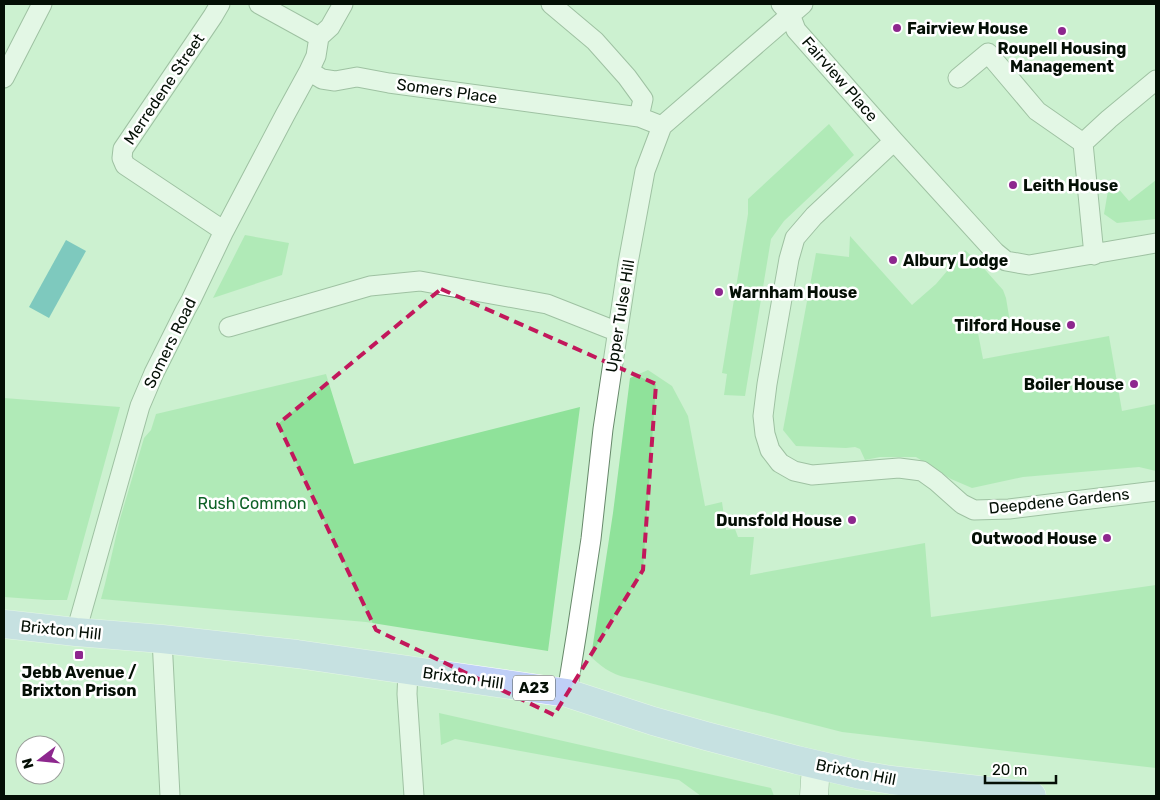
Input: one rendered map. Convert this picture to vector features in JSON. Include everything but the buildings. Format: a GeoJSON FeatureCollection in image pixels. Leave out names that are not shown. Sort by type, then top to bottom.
{"type":"FeatureCollection","features":[{"type":"Feature","properties":{"kind":"highway","name":"Brixton Hill"},"geometry":{"type":"LineString","coordinates":[[4,624],[297,654],[567,693],[706,736],[871,778],[1032,796]]}},
{"type":"Feature","properties":{"kind":"street"},"geometry":{"type":"LineString","coordinates":[[4,78],[42,4]]}},
{"type":"Feature","properties":{"kind":"street"},"geometry":{"type":"LineString","coordinates":[[259,4],[319,37]]}},
{"type":"Feature","properties":{"kind":"street"},"geometry":{"type":"LineString","coordinates":[[310,72],[316,56],[319,37],[330,27],[343,4]]}},
{"type":"Feature","properties":{"kind":"street"},"geometry":{"type":"LineString","coordinates":[[551,4],[595,41],[627,77],[643,99],[639,117]]}},
{"type":"Feature","properties":{"kind":"street","name":"Upper Tulse Hill"},"geometry":{"type":"LineString","coordinates":[[567,693],[591,539],[603,429],[628,263],[645,171],[662,126],[791,7]]}},
{"type":"Feature","properties":{"kind":"street","name":"Fairview Place"},"geometry":{"type":"LineString","coordinates":[[791,7],[796,30],[995,252],[1006,260],[1029,265],[1156,243]]}},
{"type":"Feature","properties":{"kind":"street","name":"Merredene Street"},"geometry":{"type":"LineString","coordinates":[[217,10],[123,149],[122,158],[125,165],[224,231]]}},
{"type":"Feature","properties":{"kind":"street"},"geometry":{"type":"LineString","coordinates":[[958,78],[988,53],[1037,111],[1083,143],[1094,255]]}},
{"type":"Feature","properties":{"kind":"street","name":"Somers Place"},"geometry":{"type":"LineString","coordinates":[[310,72],[322,79],[335,81],[357,77],[639,117],[662,126]]}},
{"type":"Feature","properties":{"kind":"street","name":"Somers Road"},"geometry":{"type":"LineString","coordinates":[[76,632],[140,406],[154,373],[224,231],[285,115],[310,72]]}},
{"type":"Feature","properties":{"kind":"street"},"geometry":{"type":"LineString","coordinates":[[1083,143],[1156,80]]}},
{"type":"Feature","properties":{"kind":"street","name":"Deepdene Gardens"},"geometry":{"type":"LineString","coordinates":[[894,140],[814,216],[795,238],[789,259],[770,364],[763,416],[765,434],[770,450],[780,463],[794,471],[812,475],[899,468],[922,471],[962,504],[974,510],[1009,510],[1156,491]]}},
{"type":"Feature","properties":{"kind":"street"},"geometry":{"type":"LineString","coordinates":[[229,328],[370,286],[420,281],[547,304],[618,332]]}},
{"type":"Feature","properties":{"kind":"street"},"geometry":{"type":"LineString","coordinates":[[162,639],[170,796]]}},
{"type":"Feature","properties":{"kind":"street"},"geometry":{"type":"LineString","coordinates":[[408,670],[407,694],[414,796]]}},
{"type":"Feature","properties":{"kind":"street"},"geometry":{"type":"LineString","coordinates":[[814,796],[816,765]]}},
{"type":"Feature","properties":{"kind":"highlighted area"},"geometry":{"type":"Polygon","coordinates":[[[441,289],[656,384],[643,570],[554,715],[376,630],[278,424],[441,289]]]}},
{"type":"Feature","properties":{"kind":"green space"},"geometry":{"type":"Polygon","coordinates":[[[829,124],[854,155],[784,221],[771,239],[745,396],[724,395],[727,374],[722,373],[748,214],[748,199],[829,124]]]}},
{"type":"Feature","properties":{"kind":"green space"},"geometry":{"type":"Polygon","coordinates":[[[1110,179],[1129,201],[1156,180],[1156,219],[1117,223],[1104,214],[1110,179]]]}},
{"type":"Feature","properties":{"kind":"green space"},"geometry":{"type":"Polygon","coordinates":[[[245,235],[289,243],[282,275],[213,298],[245,235]]]}},
{"type":"Feature","properties":{"kind":"green space"},"geometry":{"type":"Polygon","coordinates":[[[850,236],[912,305],[936,284],[965,250],[1003,290],[1010,322],[977,328],[983,359],[1109,336],[1122,411],[1156,404],[1156,471],[1139,467],[1023,477],[972,488],[951,479],[916,457],[880,457],[865,460],[860,449],[855,447],[796,446],[783,430],[816,253],[849,257],[850,236]]]}},
{"type":"Feature","properties":{"kind":"green space"},"geometry":{"type":"Polygon","coordinates":[[[648,370],[672,386],[688,416],[705,506],[722,502],[726,530],[735,529],[738,537],[754,537],[750,575],[925,543],[931,617],[1156,585],[1156,768],[842,732],[621,676],[601,666],[591,657],[613,513],[630,378],[648,370]]]}},
{"type":"Feature","properties":{"kind":"green space","name":"Rush Common"},"geometry":{"type":"Polygon","coordinates":[[[326,374],[354,464],[580,407],[548,651],[366,622],[101,599],[120,519],[144,438],[151,430],[156,414],[326,374]]]}},
{"type":"Feature","properties":{"kind":"green space"},"geometry":{"type":"Polygon","coordinates":[[[4,398],[120,407],[67,600],[4,597],[4,398]]]}},
{"type":"Feature","properties":{"kind":"green space"},"geometry":{"type":"Polygon","coordinates":[[[439,713],[771,788],[774,796],[701,796],[679,780],[455,739],[441,745],[439,713]]]}},
{"type":"Feature","properties":{"kind":"water"},"geometry":{"type":"Polygon","coordinates":[[[66,240],[86,251],[49,318],[29,307],[66,240]]]}},
{"type":"Feature","properties":{"kind":"place","name":"Fairview House"},"geometry":{"type":"Point","coordinates":[897,28]}},
{"type":"Feature","properties":{"kind":"place","name":"Roupell Housing Management"},"geometry":{"type":"Point","coordinates":[1062,31]}},
{"type":"Feature","properties":{"kind":"place","name":"Leith House"},"geometry":{"type":"Point","coordinates":[1013,185]}},
{"type":"Feature","properties":{"kind":"place","name":"Albury Lodge"},"geometry":{"type":"Point","coordinates":[893,260]}},
{"type":"Feature","properties":{"kind":"place","name":"Warnham House"},"geometry":{"type":"Point","coordinates":[719,292]}},
{"type":"Feature","properties":{"kind":"place","name":"Tilford House"},"geometry":{"type":"Point","coordinates":[1071,325]}},
{"type":"Feature","properties":{"kind":"place","name":"Boiler House"},"geometry":{"type":"Point","coordinates":[1134,384]}},
{"type":"Feature","properties":{"kind":"place","name":"Dunsfold House"},"geometry":{"type":"Point","coordinates":[852,520]}},
{"type":"Feature","properties":{"kind":"place","name":"Outwood House"},"geometry":{"type":"Point","coordinates":[1107,538]}},
{"type":"Feature","properties":{"kind":"place","name":"Jebb Avenue / Brixton Prison"},"geometry":{"type":"Point","coordinates":[79,655]}}]}
